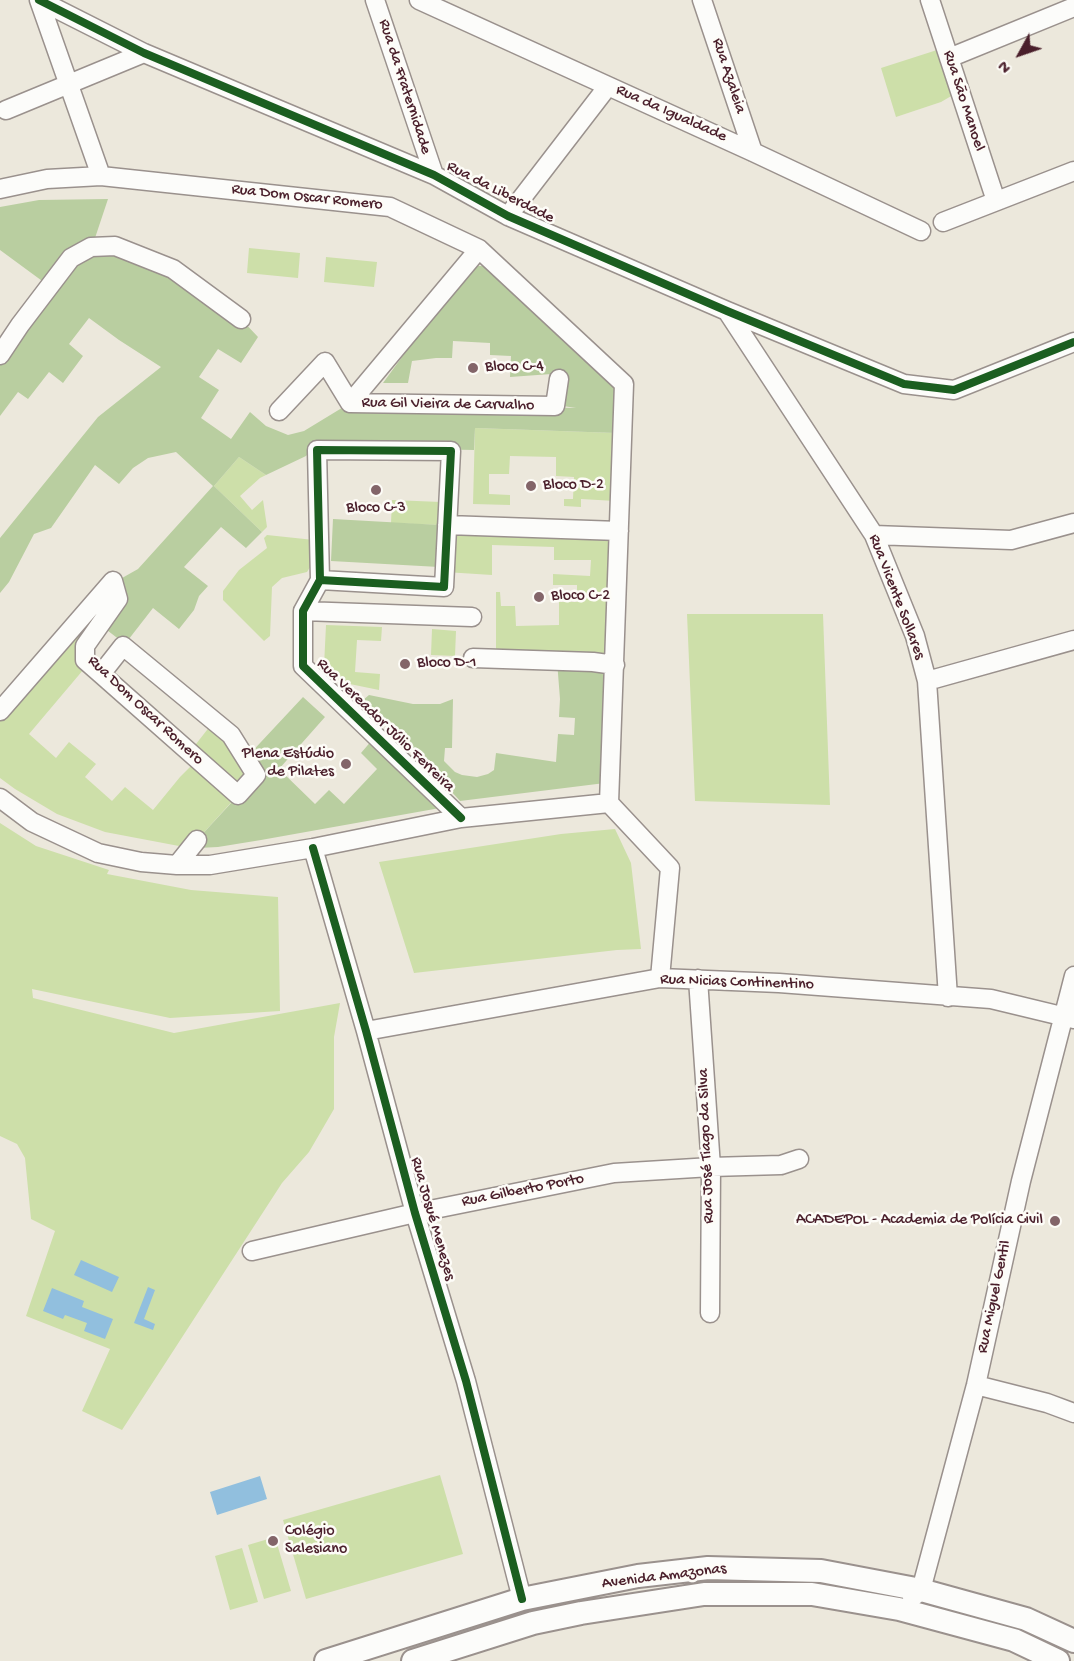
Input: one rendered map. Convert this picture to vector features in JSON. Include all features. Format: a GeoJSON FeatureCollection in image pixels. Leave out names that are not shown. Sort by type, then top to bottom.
{"type":"FeatureCollection","features":[{"type":"Feature","properties":{"kind":"main road","name":"Avenida Amazonas"},"geometry":{"type":"LineString","coordinates":[[326,1661],[522,1599],[639,1576],[708,1568],[820,1571],[921,1590],[1026,1619],[1074,1641]]}},
{"type":"Feature","properties":{"kind":"main road","name":"Avenida Amazonas"},"geometry":{"type":"LineString","coordinates":[[413,1661],[533,1623],[581,1612],[704,1594],[812,1594],[899,1609],[1014,1640],[1058,1661]]}},
{"type":"Feature","properties":{"kind":"street","name":"Rua da Liberdade"},"geometry":{"type":"LineString","coordinates":[[39,0],[144,53],[434,175],[508,216],[727,311],[904,384],[954,390],[1074,342]]}},
{"type":"Feature","properties":{"kind":"street"},"geometry":{"type":"LineString","coordinates":[[39,0],[100,176]]}},
{"type":"Feature","properties":{"kind":"street","name":"Rua da Fraternidade"},"geometry":{"type":"LineString","coordinates":[[375,0],[434,175]]}},
{"type":"Feature","properties":{"kind":"street","name":"Rua da Igualdade"},"geometry":{"type":"LineString","coordinates":[[419,0],[921,231]]}},
{"type":"Feature","properties":{"kind":"street","name":"Rua Azaleia"},"geometry":{"type":"LineString","coordinates":[[702,0],[753,152]]}},
{"type":"Feature","properties":{"kind":"street","name":"Rua São Manoel"},"geometry":{"type":"LineString","coordinates":[[930,0],[996,201]]}},
{"type":"Feature","properties":{"kind":"street"},"geometry":{"type":"LineString","coordinates":[[949,58],[1074,7]]}},
{"type":"Feature","properties":{"kind":"street"},"geometry":{"type":"LineString","coordinates":[[6,110],[144,53]]}},
{"type":"Feature","properties":{"kind":"street"},"geometry":{"type":"LineString","coordinates":[[508,216],[608,86]]}},
{"type":"Feature","properties":{"kind":"street"},"geometry":{"type":"LineString","coordinates":[[943,222],[1074,171]]}},
{"type":"Feature","properties":{"kind":"street","name":"Rua Dom Oscar Romero"},"geometry":{"type":"LineString","coordinates":[[0,189],[47,179],[100,176],[390,207],[480,249],[624,384],[609,803]]}},
{"type":"Feature","properties":{"kind":"street"},"geometry":{"type":"LineString","coordinates":[[0,355],[71,258],[91,247],[115,246],[173,269],[241,319]]}},
{"type":"Feature","properties":{"kind":"street","name":"Rua Gil Vieira de Carvalho"},"geometry":{"type":"LineString","coordinates":[[350,403],[480,249]]}},
{"type":"Feature","properties":{"kind":"street","name":"Rua Vicente Sollares"},"geometry":{"type":"LineString","coordinates":[[727,311],[874,535],[915,636],[927,681],[948,997]]}},
{"type":"Feature","properties":{"kind":"street","name":"Rua Gil Vieira de Carvalho"},"geometry":{"type":"LineString","coordinates":[[279,411],[325,362],[350,403]]}},
{"type":"Feature","properties":{"kind":"street","name":"Rua Gil Vieira de Carvalho"},"geometry":{"type":"LineString","coordinates":[[350,403],[555,406],[560,380]]}},
{"type":"Feature","properties":{"kind":"street"},"geometry":{"type":"LineString","coordinates":[[316,450],[451,451],[444,587],[320,580],[316,450]]}},
{"type":"Feature","properties":{"kind":"street"},"geometry":{"type":"LineString","coordinates":[[874,535],[1011,540],[1074,523]]}},
{"type":"Feature","properties":{"kind":"street"},"geometry":{"type":"LineString","coordinates":[[447,525],[619,531]]}},
{"type":"Feature","properties":{"kind":"street","name":"Rua Vereador Júlio Ferreira"},"geometry":{"type":"LineString","coordinates":[[320,580],[303,611],[303,666],[461,818]]}},
{"type":"Feature","properties":{"kind":"street","name":"Rua Dom Oscar Romero"},"geometry":{"type":"LineString","coordinates":[[0,711],[113,581],[118,599],[85,646],[85,660],[238,795],[256,775],[231,735],[123,646],[101,674]]}},
{"type":"Feature","properties":{"kind":"street"},"geometry":{"type":"LineString","coordinates":[[303,611],[472,617]]}},
{"type":"Feature","properties":{"kind":"street"},"geometry":{"type":"LineString","coordinates":[[927,681],[1074,640]]}},
{"type":"Feature","properties":{"kind":"street"},"geometry":{"type":"LineString","coordinates":[[473,658],[594,662],[615,665]]}},
{"type":"Feature","properties":{"kind":"street"},"geometry":{"type":"LineString","coordinates":[[0,798],[32,822],[98,853],[141,862],[177,866],[210,865],[313,848],[461,818],[609,803],[670,868],[660,978]]}},
{"type":"Feature","properties":{"kind":"street"},"geometry":{"type":"LineString","coordinates":[[177,866],[197,840]]}},
{"type":"Feature","properties":{"kind":"street","name":"Rua Josué Menezes"},"geometry":{"type":"LineString","coordinates":[[313,848],[415,1213],[466,1381],[522,1599]]}},
{"type":"Feature","properties":{"kind":"street","name":"Rua Miguel Gentil"},"geometry":{"type":"LineString","coordinates":[[921,1590],[976,1385],[1021,1181],[1069,1018],[1074,976]]}},
{"type":"Feature","properties":{"kind":"street","name":"Rua Nicias Continentino"},"geometry":{"type":"LineString","coordinates":[[366,1031],[660,978],[991,999],[1069,1018]]}},
{"type":"Feature","properties":{"kind":"street","name":"Rua José Tiago da Silva"},"geometry":{"type":"LineString","coordinates":[[698,979],[711,1167],[710,1313]]}},
{"type":"Feature","properties":{"kind":"street","name":"Rua Gilberto Porto"},"geometry":{"type":"LineString","coordinates":[[252,1251],[415,1213],[614,1173],[781,1165],[799,1159]]}},
{"type":"Feature","properties":{"kind":"street"},"geometry":{"type":"LineString","coordinates":[[976,1385],[1047,1403],[1074,1413]]}},
{"type":"Feature","properties":{"kind":"street"},"geometry":{"type":"LineString","coordinates":[[899,1609],[921,1590]]}},
{"type":"Feature","properties":{"kind":"green space"},"geometry":{"type":"Polygon","coordinates":[[[937,50],[953,95],[941,102],[896,117],[881,68],[937,50]]]}},
{"type":"Feature","properties":{"kind":"green space"},"geometry":{"type":"Polygon","coordinates":[[[108,199],[92,247],[173,269],[241,319],[258,337],[241,363],[218,349],[199,377],[219,390],[201,418],[231,439],[250,412],[266,426],[288,435],[304,431],[350,403],[576,408],[563,406],[565,373],[510,377],[511,356],[490,355],[490,343],[453,341],[452,358],[412,361],[408,383],[383,383],[437,309],[469,271],[478,266],[485,266],[615,387],[617,393],[616,433],[475,428],[474,450],[315,447],[306,456],[266,475],[239,457],[214,486],[262,532],[246,548],[221,527],[184,567],[208,586],[199,596],[194,610],[179,629],[153,608],[125,644],[103,627],[115,582],[138,569],[213,486],[176,452],[148,458],[133,468],[119,484],[95,465],[51,528],[34,534],[9,582],[0,593],[0,538],[98,417],[161,367],[89,318],[69,344],[83,356],[63,383],[49,372],[28,399],[18,392],[0,416],[0,355],[49,286],[0,250],[0,207],[39,200],[108,199]]]}},
{"type":"Feature","properties":{"kind":"green space"},"geometry":{"type":"Polygon","coordinates":[[[249,248],[300,253],[298,278],[247,273],[249,248]]]}},
{"type":"Feature","properties":{"kind":"green space"},"geometry":{"type":"Polygon","coordinates":[[[326,257],[377,262],[374,287],[324,282],[326,257]]]}},
{"type":"Feature","properties":{"kind":"green space"},"geometry":{"type":"Polygon","coordinates":[[[475,428],[616,433],[615,501],[581,499],[581,507],[564,506],[564,499],[573,499],[574,477],[556,476],[556,457],[510,456],[509,474],[489,474],[489,494],[510,495],[510,505],[473,504],[475,428]]]}},
{"type":"Feature","properties":{"kind":"green space"},"geometry":{"type":"Polygon","coordinates":[[[239,457],[266,475],[240,496],[252,510],[263,500],[267,527],[262,532],[214,486],[239,457]]]}},
{"type":"Feature","properties":{"kind":"green space"},"geometry":{"type":"Polygon","coordinates":[[[392,500],[441,502],[440,525],[391,523],[392,500]]]}},
{"type":"Feature","properties":{"kind":"green space"},"geometry":{"type":"Polygon","coordinates":[[[333,519],[440,525],[439,567],[331,561],[333,519]]]}},
{"type":"Feature","properties":{"kind":"green space"},"geometry":{"type":"Polygon","coordinates":[[[447,525],[614,538],[609,655],[496,650],[496,592],[500,592],[501,606],[515,606],[516,626],[559,625],[559,602],[577,602],[577,585],[553,585],[553,574],[590,576],[591,560],[554,560],[554,547],[492,545],[492,575],[445,572],[447,525]]]}},
{"type":"Feature","properties":{"kind":"green space"},"geometry":{"type":"Polygon","coordinates":[[[267,535],[314,540],[317,556],[307,572],[282,578],[272,587],[270,636],[264,641],[223,600],[223,591],[239,570],[267,548],[264,538],[267,535]]]}},
{"type":"Feature","properties":{"kind":"green space"},"geometry":{"type":"Polygon","coordinates":[[[113,581],[85,646],[89,663],[29,734],[56,758],[69,742],[96,764],[85,777],[112,801],[125,787],[153,810],[197,760],[189,753],[214,721],[256,775],[197,840],[189,836],[179,846],[105,832],[57,814],[0,778],[0,711],[113,581]]]}},
{"type":"Feature","properties":{"kind":"green space"},"geometry":{"type":"Polygon","coordinates":[[[687,614],[823,614],[830,805],[695,801],[687,614]]]}},
{"type":"Feature","properties":{"kind":"green space"},"geometry":{"type":"Polygon","coordinates":[[[326,625],[382,627],[381,641],[357,640],[355,672],[380,674],[379,690],[340,682],[324,666],[326,625]]]}},
{"type":"Feature","properties":{"kind":"green space"},"geometry":{"type":"Polygon","coordinates":[[[432,629],[456,631],[455,656],[431,655],[432,629]]]}},
{"type":"Feature","properties":{"kind":"green space"},"geometry":{"type":"Polygon","coordinates":[[[557,661],[609,667],[605,783],[460,801],[363,700],[369,695],[413,704],[440,704],[453,699],[452,748],[445,748],[444,761],[455,772],[462,775],[477,777],[488,774],[494,770],[496,753],[556,762],[558,734],[574,735],[575,718],[559,717],[557,661]]]}},
{"type":"Feature","properties":{"kind":"green space"},"geometry":{"type":"Polygon","coordinates":[[[303,697],[325,717],[279,769],[315,804],[329,790],[344,804],[377,769],[361,753],[373,739],[440,808],[261,840],[198,848],[197,840],[256,776],[246,758],[303,697]]]}},
{"type":"Feature","properties":{"kind":"green space"},"geometry":{"type":"Polygon","coordinates":[[[0,823],[36,846],[109,870],[107,874],[191,890],[278,897],[280,1011],[170,1018],[32,989],[33,998],[174,1033],[340,1003],[334,1037],[334,1109],[309,1152],[282,1183],[122,1430],[82,1411],[110,1349],[26,1316],[55,1231],[31,1219],[25,1158],[17,1144],[0,1136],[0,823]]]}},
{"type":"Feature","properties":{"kind":"green space"},"geometry":{"type":"Polygon","coordinates":[[[615,829],[631,863],[641,949],[414,973],[379,862],[561,834],[615,829]]]}},
{"type":"Feature","properties":{"kind":"green space"},"geometry":{"type":"Polygon","coordinates":[[[440,1475],[463,1554],[306,1599],[283,1520],[440,1475]]]}},
{"type":"Feature","properties":{"kind":"green space"},"geometry":{"type":"Polygon","coordinates":[[[275,1537],[291,1591],[264,1599],[248,1545],[275,1537]]]}},
{"type":"Feature","properties":{"kind":"green space"},"geometry":{"type":"Polygon","coordinates":[[[242,1548],[258,1602],[230,1610],[215,1556],[242,1548]]]}},
{"type":"Feature","properties":{"kind":"water"},"geometry":{"type":"Polygon","coordinates":[[[81,1260],[119,1277],[112,1292],[74,1275],[81,1260]]]}},
{"type":"Feature","properties":{"kind":"water"},"geometry":{"type":"Polygon","coordinates":[[[148,1287],[155,1290],[144,1319],[155,1324],[153,1330],[134,1323],[148,1287]]]}},
{"type":"Feature","properties":{"kind":"water"},"geometry":{"type":"Polygon","coordinates":[[[52,1288],[84,1301],[82,1307],[113,1319],[105,1339],[84,1331],[87,1323],[65,1315],[63,1319],[43,1311],[52,1288]]]}},
{"type":"Feature","properties":{"kind":"water"},"geometry":{"type":"Polygon","coordinates":[[[260,1476],[267,1499],[217,1515],[210,1492],[260,1476]]]}},
{"type":"Feature","properties":{"kind":"cycle path"},"geometry":{"type":"LineString","coordinates":[[39,0],[144,53],[434,175],[508,216],[727,311],[904,384],[954,390],[1074,342]]}},
{"type":"Feature","properties":{"kind":"cycle path"},"geometry":{"type":"LineString","coordinates":[[320,580],[317,450],[451,451],[444,587],[320,580],[303,611],[303,666],[461,818]]}},
{"type":"Feature","properties":{"kind":"cycle path"},"geometry":{"type":"LineString","coordinates":[[313,848],[415,1213],[466,1381],[522,1599]]}},
{"type":"Feature","properties":{"kind":"place","name":"Bloco C-4"},"geometry":{"type":"Point","coordinates":[473,368]}},
{"type":"Feature","properties":{"kind":"place","name":"Bloco D-2"},"geometry":{"type":"Point","coordinates":[531,486]}},
{"type":"Feature","properties":{"kind":"place","name":"Bloco C-3"},"geometry":{"type":"Point","coordinates":[376,490]}},
{"type":"Feature","properties":{"kind":"place","name":"Bloco C-2"},"geometry":{"type":"Point","coordinates":[539,597]}},
{"type":"Feature","properties":{"kind":"place","name":"Bloco D-1"},"geometry":{"type":"Point","coordinates":[405,664]}},
{"type":"Feature","properties":{"kind":"place","name":"Plena Estúdio de Pilates"},"geometry":{"type":"Point","coordinates":[346,764]}},
{"type":"Feature","properties":{"kind":"place","name":"ACADEPOL - Academia de Polícia Civil"},"geometry":{"type":"Point","coordinates":[1055,1221]}},
{"type":"Feature","properties":{"kind":"place","name":"Colégio Salesiano"},"geometry":{"type":"Point","coordinates":[273,1541]}}]}
